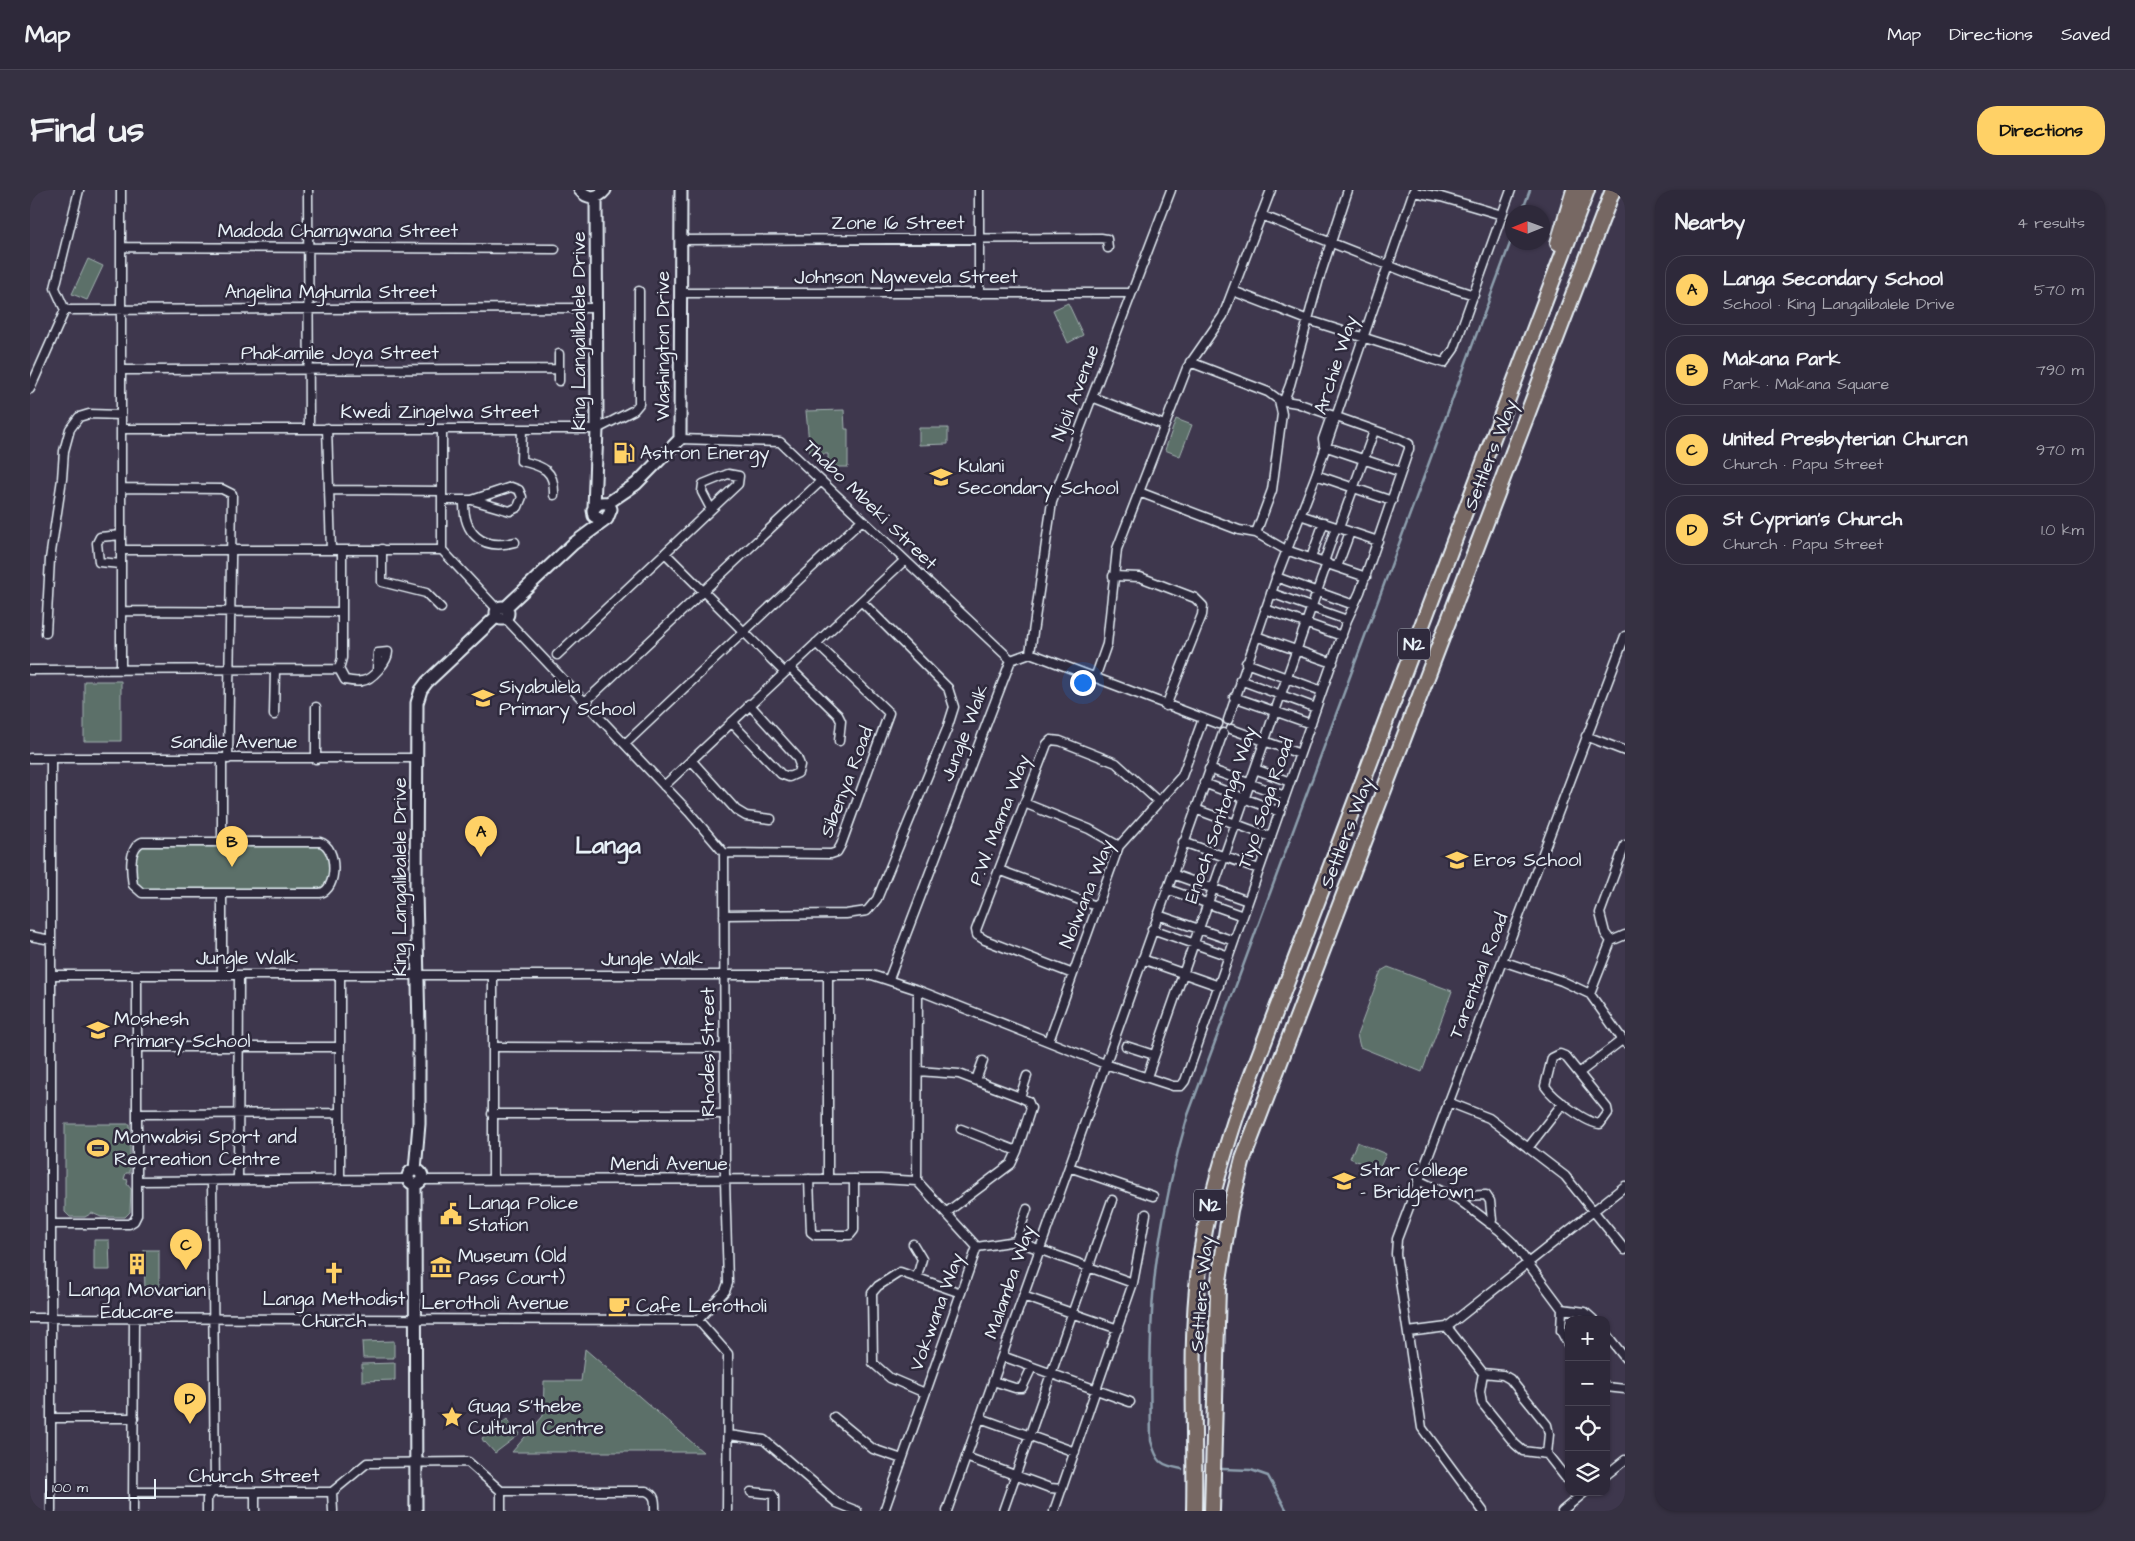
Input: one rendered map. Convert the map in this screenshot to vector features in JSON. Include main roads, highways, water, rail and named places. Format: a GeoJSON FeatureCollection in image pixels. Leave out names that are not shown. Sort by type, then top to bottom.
{"type":"FeatureCollection","features":[{"type":"Feature","properties":{"kind":"highway"},"geometry":{"type":"LineString","coordinates":[[1537,319],[1574,190]]}},
{"type":"Feature","properties":{"kind":"highway","name":"Settlers Way"},"geometry":{"type":"LineString","coordinates":[[1194,1511],[1198,1277],[1210,1204],[1222,1161],[1238,1111],[1587,190]]}},
{"type":"Feature","properties":{"kind":"highway","name":"Settlers Way"},"geometry":{"type":"LineString","coordinates":[[1212,1511],[1218,1287],[1230,1210],[1243,1159],[1462,582],[1614,190]]}},
{"type":"Feature","properties":{"kind":"highway"},"geometry":{"type":"LineString","coordinates":[[1589,256],[1622,190]]}},
{"type":"Feature","properties":{"kind":"highway"},"geometry":{"type":"LineString","coordinates":[[1188,1511],[1194,1492]]}},
{"type":"Feature","properties":{"kind":"waterway"},"geometry":{"type":"LineString","coordinates":[[1525,205],[1530,190]]}},
{"type":"Feature","properties":{"kind":"waterway"},"geometry":{"type":"LineString","coordinates":[[1182,1469],[1164,1464],[1160,1461],[1153,1448],[1151,1441],[1150,1372],[1151,1325],[1157,1257],[1170,1186],[1183,1133],[1188,1115],[1508,250]]}},
{"type":"Feature","properties":{"kind":"waterway"},"geometry":{"type":"LineString","coordinates":[[1222,1469],[1251,1470],[1268,1476],[1287,1511]]}},
{"type":"Feature","properties":{"kind":"place","name":"Astron Energy"},"geometry":{"type":"Point","coordinates":[624,453]}},
{"type":"Feature","properties":{"kind":"place","name":"Kulani Secondary School"},"geometry":{"type":"Point","coordinates":[941,477]}},
{"type":"Feature","properties":{"kind":"place","name":"Siyabulela Primary School"},"geometry":{"type":"Point","coordinates":[483,698]}},
{"type":"Feature","properties":{"kind":"place","name":"Langa Secondary School"},"geometry":{"type":"Point","coordinates":[481,857]}},
{"type":"Feature","properties":{"kind":"place","name":"Eros School"},"geometry":{"type":"Point","coordinates":[1457,860]}},
{"type":"Feature","properties":{"kind":"place","name":"Makana Park"},"geometry":{"type":"Point","coordinates":[232,867]}},
{"type":"Feature","properties":{"kind":"place","name":"Moshesh Primary School"},"geometry":{"type":"Point","coordinates":[98,1030]}},
{"type":"Feature","properties":{"kind":"place","name":"Monwabisi Sport and Recreation Centre"},"geometry":{"type":"Point","coordinates":[98,1148]}},
{"type":"Feature","properties":{"kind":"place","name":"Star College - Bridgetown"},"geometry":{"type":"Point","coordinates":[1344,1181]}},
{"type":"Feature","properties":{"kind":"place","name":"Langa Police Station"},"geometry":{"type":"Point","coordinates":[451,1214]}},
{"type":"Feature","properties":{"kind":"place","name":"Langa Movarian Educare"},"geometry":{"type":"Point","coordinates":[137,1264]}},
{"type":"Feature","properties":{"kind":"place","name":"Museum (Old Pass Court)"},"geometry":{"type":"Point","coordinates":[441,1267]}},
{"type":"Feature","properties":{"kind":"place","name":"United Presbyterian Churcn"},"geometry":{"type":"Point","coordinates":[186,1270]}},
{"type":"Feature","properties":{"kind":"place","name":"Langa Methodist Church"},"geometry":{"type":"Point","coordinates":[334,1273]}},
{"type":"Feature","properties":{"kind":"place","name":"Cafe Lerotholi"},"geometry":{"type":"Point","coordinates":[619,1306]}},
{"type":"Feature","properties":{"kind":"place","name":"Guga S'thebe Cultural Centre"},"geometry":{"type":"Point","coordinates":[452,1417]}},
{"type":"Feature","properties":{"kind":"place","name":"St Cyprian's Church"},"geometry":{"type":"Point","coordinates":[190,1424]}},
{"type":"Feature","properties":{"kind":"district","name":"Langa"},"geometry":{"type":"Point","coordinates":[608,846]}}]}
